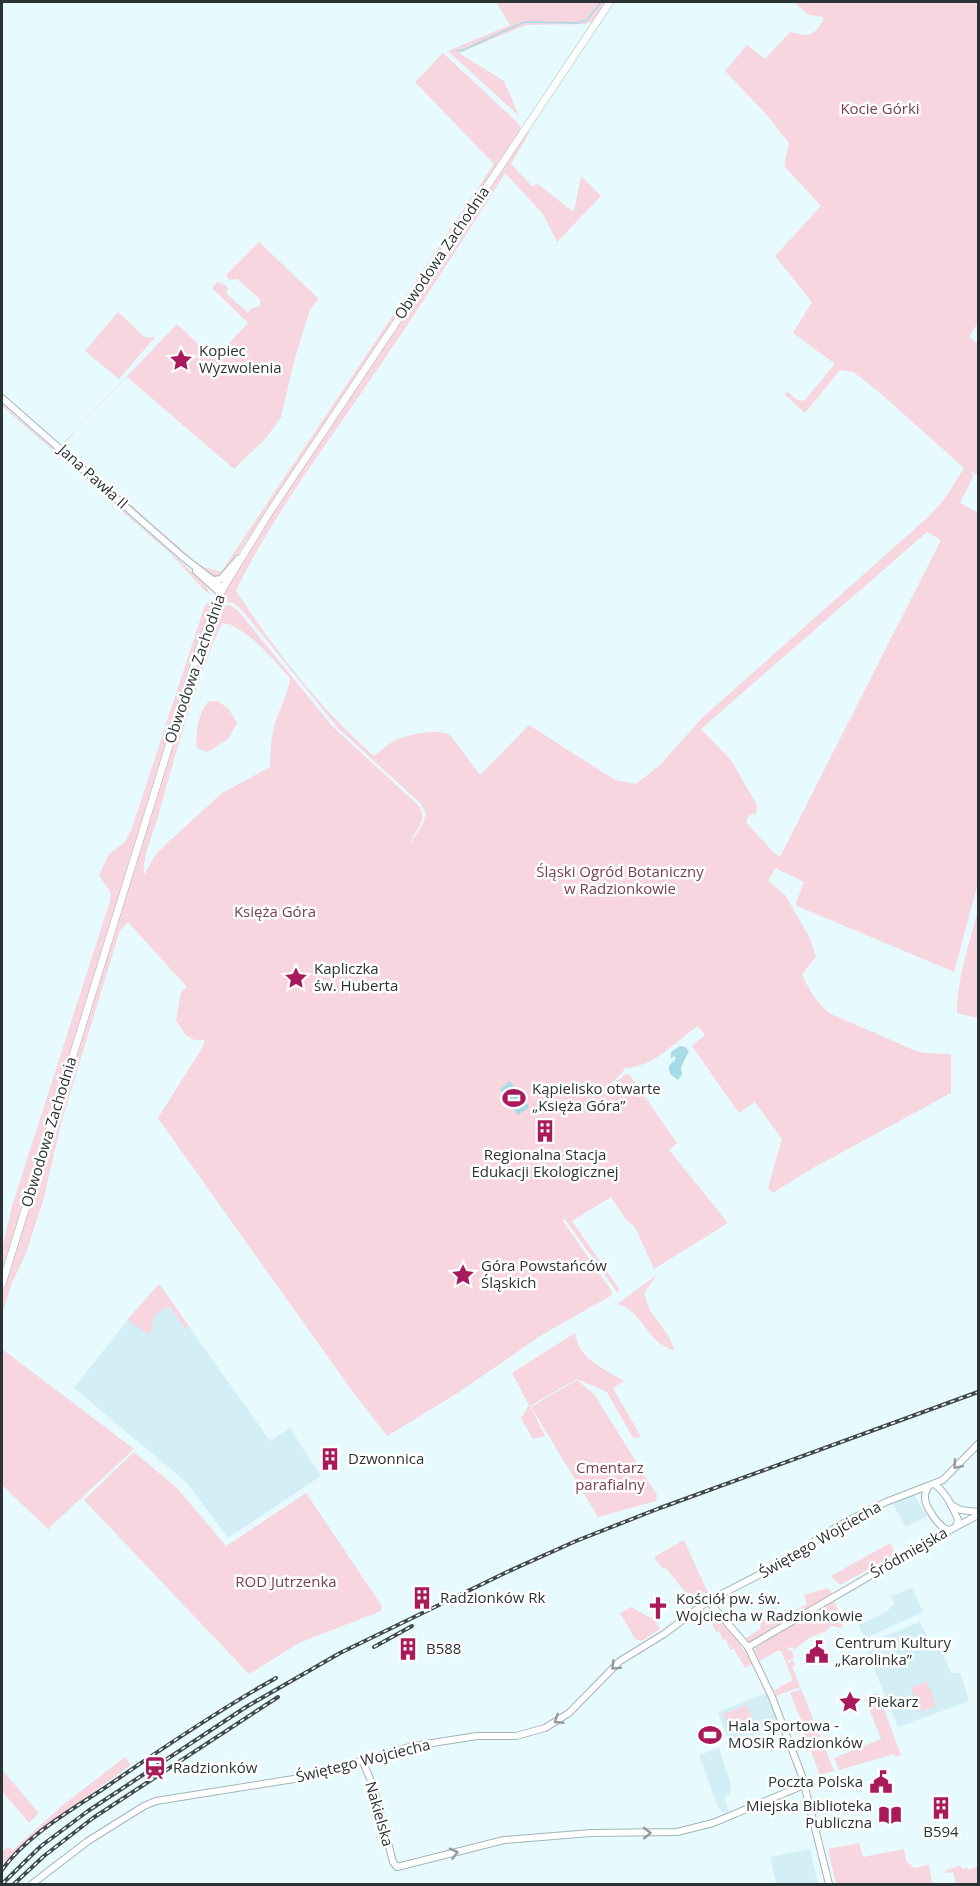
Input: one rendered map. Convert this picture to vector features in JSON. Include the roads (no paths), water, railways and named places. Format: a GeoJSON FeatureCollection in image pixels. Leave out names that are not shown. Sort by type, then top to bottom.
{"type":"FeatureCollection","features":[{"type":"Feature","properties":{"kind":"main road","name":"Obwodowa Zachodnia"},"geometry":{"type":"LineString","coordinates":[[2,1284],[200,646],[222,591],[244,552],[610,2]]}},
{"type":"Feature","properties":{"kind":"street","name":"Jana Pawła II"},"geometry":{"type":"LineString","coordinates":[[2,398],[222,591]]}},
{"type":"Feature","properties":{"kind":"street"},"geometry":{"type":"LineString","coordinates":[[212,580],[223,578],[244,552]]}},
{"type":"Feature","properties":{"kind":"street","name":"Jana Pawła II"},"geometry":{"type":"LineString","coordinates":[[184,558],[191,567],[222,591]]}},
{"type":"Feature","properties":{"kind":"street","name":"Świętego Wojciecha"},"geometry":{"type":"LineString","coordinates":[[32,1884],[88,1841],[156,1801],[300,1778],[413,1746],[477,1736],[516,1736],[545,1728],[569,1713],[620,1661],[664,1634],[708,1601],[796,1556],[821,1536],[850,1519],[945,1478],[978,1444]]}},
{"type":"Feature","properties":{"kind":"street"},"geometry":{"type":"LineString","coordinates":[[931,1486],[942,1491],[951,1505],[958,1520],[952,1529],[941,1527],[925,1501],[925,1493],[931,1486]]}},
{"type":"Feature","properties":{"kind":"street"},"geometry":{"type":"LineString","coordinates":[[951,1505],[978,1515]]}},
{"type":"Feature","properties":{"kind":"street","name":"Śródmiejska"},"geometry":{"type":"LineString","coordinates":[[748,1647],[978,1515]]}},
{"type":"Feature","properties":{"kind":"street"},"geometry":{"type":"LineString","coordinates":[[708,1601],[748,1647],[772,1697],[794,1750],[829,1884]]}},
{"type":"Feature","properties":{"kind":"street","name":"Nakielska"},"geometry":{"type":"LineString","coordinates":[[362,1760],[374,1788],[393,1862],[397,1867],[504,1840],[591,1833],[652,1833],[688,1829],[713,1823],[804,1785]]}},
{"type":"Feature","properties":{"kind":"water"},"geometry":{"type":"Polygon","coordinates":[[[680,1046],[689,1051],[681,1067],[682,1075],[678,1080],[670,1074],[669,1067],[676,1058],[674,1056],[671,1059],[671,1052],[680,1046]]]}},
{"type":"Feature","properties":{"kind":"water","name":"Kąpielisko otwarte „Księża Góra”"},"geometry":{"type":"Polygon","coordinates":[[[510,1081],[529,1107],[518,1115],[500,1089],[510,1081]]]}},
{"type":"Feature","properties":{"kind":"waterway"},"geometry":{"type":"LineString","coordinates":[[456,50],[461,51],[524,22],[578,23],[587,20],[601,2]]}},
{"type":"Feature","properties":{"kind":"railway"},"geometry":{"type":"LineString","coordinates":[[2,1884],[41,1846],[88,1811],[246,1707],[340,1653],[576,1541],[978,1392]]}},
{"type":"Feature","properties":{"kind":"railway"},"geometry":{"type":"LineString","coordinates":[[374,1647],[412,1626]]}},
{"type":"Feature","properties":{"kind":"railway"},"geometry":{"type":"LineString","coordinates":[[2,1870],[12,1857],[50,1824],[190,1731],[276,1678]]}},
{"type":"Feature","properties":{"kind":"railway"},"geometry":{"type":"LineString","coordinates":[[14,1884],[44,1856],[93,1818],[278,1697]]}},
{"type":"Feature","properties":{"kind":"place","name":"Kopiec Wyzwolenia"},"geometry":{"type":"Point","coordinates":[181,360]}},
{"type":"Feature","properties":{"kind":"place","name":"Kapliczka św. Huberta"},"geometry":{"type":"Point","coordinates":[296,978]}},
{"type":"Feature","properties":{"kind":"place","name":"Kąpielisko otwarte „Księża Góra”"},"geometry":{"type":"Point","coordinates":[514,1098]}},
{"type":"Feature","properties":{"kind":"place","name":"Regionalna Stacja Edukacji Ekologicznej"},"geometry":{"type":"Point","coordinates":[545,1131]}},
{"type":"Feature","properties":{"kind":"place","name":"Góra Powstańców Śląskich"},"geometry":{"type":"Point","coordinates":[463,1275]}},
{"type":"Feature","properties":{"kind":"place","name":"Dzwonnica"},"geometry":{"type":"Point","coordinates":[330,1459]}},
{"type":"Feature","properties":{"kind":"place","name":"Radzionków Rk"},"geometry":{"type":"Point","coordinates":[422,1598]}},
{"type":"Feature","properties":{"kind":"place","name":"Kościół pw. św. Wojciecha w Radzionkowie"},"geometry":{"type":"Point","coordinates":[658,1608]}},
{"type":"Feature","properties":{"kind":"place","name":"B588"},"geometry":{"type":"Point","coordinates":[408,1649]}},
{"type":"Feature","properties":{"kind":"place","name":"Centrum Kultury „Karolinka”"},"geometry":{"type":"Point","coordinates":[817,1652]}},
{"type":"Feature","properties":{"kind":"place","name":"Piekarz"},"geometry":{"type":"Point","coordinates":[850,1702]}},
{"type":"Feature","properties":{"kind":"place","name":"Hala Sportowa - MOSiR Radzionków"},"geometry":{"type":"Point","coordinates":[710,1735]}},
{"type":"Feature","properties":{"kind":"place","name":"Radzionków"},"geometry":{"type":"Point","coordinates":[155,1768]}},
{"type":"Feature","properties":{"kind":"place","name":"Poczta Polska"},"geometry":{"type":"Point","coordinates":[881,1782]}},
{"type":"Feature","properties":{"kind":"place","name":"B594"},"geometry":{"type":"Point","coordinates":[941,1808]}},
{"type":"Feature","properties":{"kind":"place","name":"Miejska Biblioteka Publiczna"},"geometry":{"type":"Point","coordinates":[890,1815]}},
{"type":"Feature","properties":{"kind":"park label","name":"Kocie Górki"},"geometry":{"type":"Point","coordinates":[880,109]}},
{"type":"Feature","properties":{"kind":"park label","name":"Śląski Ogród Botaniczny w Radzionkowie"},"geometry":{"type":"Point","coordinates":[620,880]}},
{"type":"Feature","properties":{"kind":"park label","name":"Księża Góra"},"geometry":{"type":"Point","coordinates":[275,912]}},
{"type":"Feature","properties":{"kind":"park label","name":"Cmentarz parafialny"},"geometry":{"type":"Point","coordinates":[610,1476]}},
{"type":"Feature","properties":{"kind":"park label","name":"ROD Jutrzenka"},"geometry":{"type":"Point","coordinates":[286,1582]}}]}
